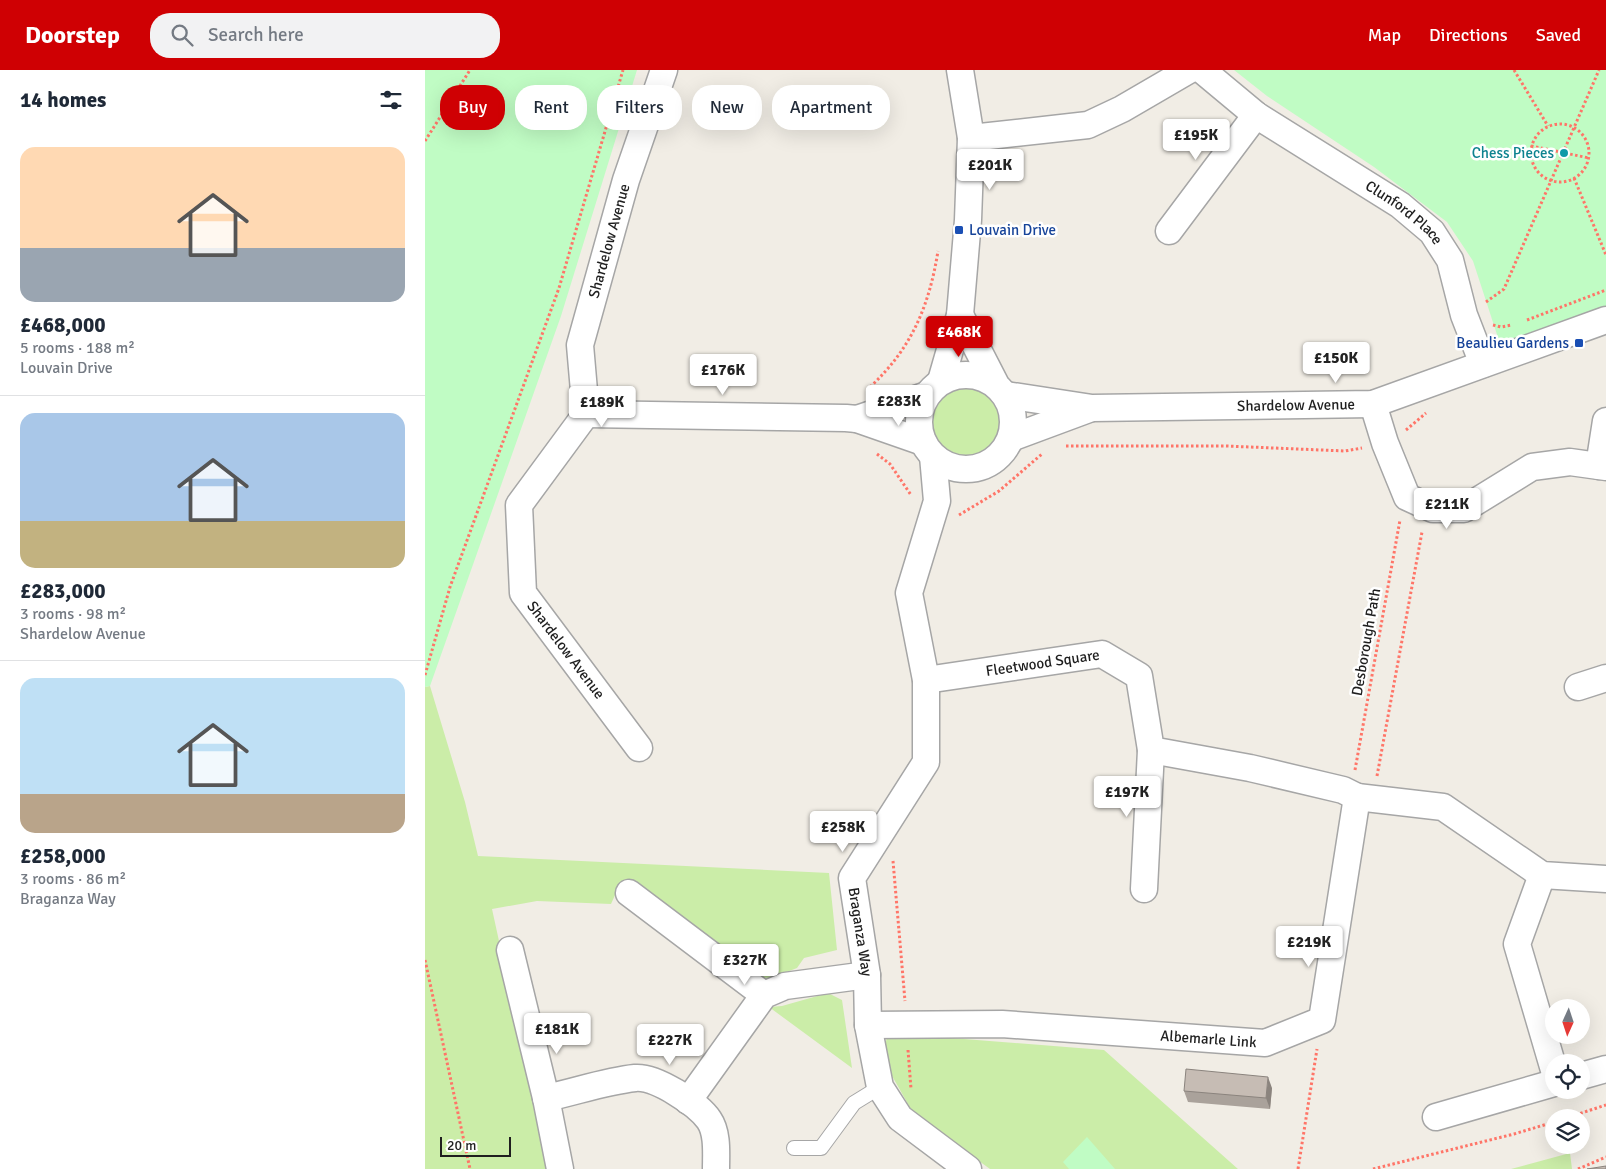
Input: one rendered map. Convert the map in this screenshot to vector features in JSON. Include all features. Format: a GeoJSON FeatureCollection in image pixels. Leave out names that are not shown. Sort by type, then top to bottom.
{"type":"FeatureCollection","features":[{"type":"Feature","properties":{"kind":"street","name":"Shardelow Avenue"},"geometry":{"type":"LineString","coordinates":[[639,748],[523,593],[519,505],[586,414],[580,345],[626,180],[664,70]]}},
{"type":"Feature","properties":{"kind":"street"},"geometry":{"type":"LineString","coordinates":[[928,449],[919,427],[920,410],[934,388],[961,315],[971,138],[960,70]]}},
{"type":"Feature","properties":{"kind":"street"},"geometry":{"type":"LineString","coordinates":[[971,138],[1088,125],[1122,109],[1189,70]]}},
{"type":"Feature","properties":{"kind":"street","name":"Clunford Place"},"geometry":{"type":"LineString","coordinates":[[1202,70],[1256,115],[1400,205],[1432,232],[1450,260],[1464,315],[1483,364]]}},
{"type":"Feature","properties":{"kind":"street"},"geometry":{"type":"LineString","coordinates":[[1169,231],[1256,115]]}},
{"type":"Feature","properties":{"kind":"street"},"geometry":{"type":"LineString","coordinates":[[937,506],[1003,452],[1011,438],[1014,416],[961,315]]}},
{"type":"Feature","properties":{"kind":"street","name":"Shardelow Avenue"},"geometry":{"type":"LineString","coordinates":[[857,419],[934,388],[956,375],[980,376],[1000,389],[1092,408],[1373,404],[1575,333],[1606,320]]}},
{"type":"Feature","properties":{"kind":"street"},"geometry":{"type":"LineString","coordinates":[[1373,404],[1385,443],[1407,497],[1433,509],[1464,509],[1531,467],[1570,462],[1603,467],[1606,421]]}},
{"type":"Feature","properties":{"kind":"street","name":"Shardelow Avenue"},"geometry":{"type":"LineString","coordinates":[[1011,438],[1092,408]]}},
{"type":"Feature","properties":{"kind":"street","name":"Shardelow Avenue"},"geometry":{"type":"LineString","coordinates":[[586,414],[857,419],[928,449],[947,465],[963,469],[990,463]]}},
{"type":"Feature","properties":{"kind":"street","name":"Braganza Way"},"geometry":{"type":"LineString","coordinates":[[928,449],[937,506],[909,594],[926,680],[926,762],[852,878],[867,975],[868,1025],[880,1087],[901,1118],[968,1169]]}},
{"type":"Feature","properties":{"kind":"street","name":"Fleetwood Square"},"geometry":{"type":"LineString","coordinates":[[926,680],[1102,654],[1139,676],[1151,750],[1144,889]]}},
{"type":"Feature","properties":{"kind":"street"},"geometry":{"type":"LineString","coordinates":[[1578,687],[1606,678]]}},
{"type":"Feature","properties":{"kind":"street"},"geometry":{"type":"LineString","coordinates":[[1151,750],[1250,768],[1360,796],[1443,807],[1542,875],[1606,878]]}},
{"type":"Feature","properties":{"kind":"street"},"geometry":{"type":"LineString","coordinates":[[1322,1020],[1360,796]]}},
{"type":"Feature","properties":{"kind":"street"},"geometry":{"type":"LineString","coordinates":[[1542,875],[1517,944],[1549,1054]]}},
{"type":"Feature","properties":{"kind":"street"},"geometry":{"type":"LineString","coordinates":[[629,894],[764,995]]}},
{"type":"Feature","properties":{"kind":"street"},"geometry":{"type":"LineString","coordinates":[[510,950],[546,1098],[560,1169]]}},
{"type":"Feature","properties":{"kind":"street"},"geometry":{"type":"LineString","coordinates":[[687,1101],[764,995],[785,986],[867,975]]}},
{"type":"Feature","properties":{"kind":"street","name":"Albemarle Link"},"geometry":{"type":"LineString","coordinates":[[868,1025],[1002,1024],[1265,1043],[1322,1020]]}},
{"type":"Feature","properties":{"kind":"street"},"geometry":{"type":"LineString","coordinates":[[1590,1073],[1606,1069]]}},
{"type":"Feature","properties":{"kind":"street"},"geometry":{"type":"LineString","coordinates":[[546,1098],[637,1078],[654,1080],[687,1101],[709,1121],[715,1138],[716,1169]]}},
{"type":"Feature","properties":{"kind":"street"},"geometry":{"type":"LineString","coordinates":[[1436,1117],[1545,1086]]}},
{"type":"Feature","properties":{"kind":"lane"},"geometry":{"type":"LineString","coordinates":[[794,1148],[821,1148],[854,1103],[880,1087]]}},
{"type":"Feature","properties":{"kind":"path"},"geometry":{"type":"LineString","coordinates":[[425,142],[470,70]]}},
{"type":"Feature","properties":{"kind":"path"},"geometry":{"type":"LineString","coordinates":[[425,675],[450,587],[559,288],[623,70]]}},
{"type":"Feature","properties":{"kind":"path"},"geometry":{"type":"LineString","coordinates":[[1514,70],[1548,126]]}},
{"type":"Feature","properties":{"kind":"path"},"geometry":{"type":"LineString","coordinates":[[1464,315],[1504,289],[1599,70]]}},
{"type":"Feature","properties":{"kind":"path"},"geometry":{"type":"LineString","coordinates":[[1566,124],[1575,128],[1584,136],[1589,158],[1582,172],[1574,178],[1565,181],[1551,180],[1536,170],[1531,161],[1531,146],[1541,130],[1548,126],[1566,124]]}},
{"type":"Feature","properties":{"kind":"path"},"geometry":{"type":"LineString","coordinates":[[1531,146],[1589,158]]}},
{"type":"Feature","properties":{"kind":"path"},"geometry":{"type":"LineString","coordinates":[[1574,178],[1606,255]]}},
{"type":"Feature","properties":{"kind":"path"},"geometry":{"type":"LineString","coordinates":[[862,392],[889,369],[907,344],[922,315],[936,262]]}},
{"type":"Feature","properties":{"kind":"path"},"geometry":{"type":"LineString","coordinates":[[1060,446],[1226,446],[1345,451],[1364,448]]}},
{"type":"Feature","properties":{"kind":"path"},"geometry":{"type":"LineString","coordinates":[[875,452],[937,506],[999,492],[1046,451]]}},
{"type":"Feature","properties":{"kind":"path","name":"Desborough Path"},"geometry":{"type":"LineString","coordinates":[[1360,796],[1354,775],[1401,514],[1407,497]]}},
{"type":"Feature","properties":{"kind":"path"},"geometry":{"type":"LineString","coordinates":[[1360,796],[1377,776],[1423,523],[1433,509]]}},
{"type":"Feature","properties":{"kind":"path"},"geometry":{"type":"LineString","coordinates":[[887,823],[895,876],[912,1091]]}},
{"type":"Feature","properties":{"kind":"path"},"geometry":{"type":"LineString","coordinates":[[425,960],[470,1169]]}},
{"type":"Feature","properties":{"kind":"path"},"geometry":{"type":"LineString","coordinates":[[1298,1169],[1322,1020]]}},
{"type":"Feature","properties":{"kind":"path"},"geometry":{"type":"LineString","coordinates":[[1590,1110],[1606,1105]]}},
{"type":"Feature","properties":{"kind":"path"},"geometry":{"type":"LineString","coordinates":[[1373,1169],[1545,1125]]}},
{"type":"Feature","properties":{"kind":"path"},"geometry":{"type":"LineString","coordinates":[[1578,1169],[1606,1157]]}},
{"type":"Feature","properties":{"kind":"green space"},"geometry":{"type":"Polygon","coordinates":[[[425,70],[637,70],[632,85],[597,85],[597,130],[618,130],[561,316],[430,686],[425,687],[425,70]]]}},
{"type":"Feature","properties":{"kind":"green space"},"geometry":{"type":"Polygon","coordinates":[[[1234,70],[1606,70],[1606,313],[1503,353],[1473,261],[1447,222],[1374,167],[1267,96],[1234,70]]]}},
{"type":"Feature","properties":{"kind":"green space"},"geometry":{"type":"Polygon","coordinates":[[[966,387],[985,393],[995,403],[1001,422],[995,441],[985,451],[966,457],[947,451],[937,441],[931,422],[937,403],[947,393],[966,387]]]}},
{"type":"Feature","properties":{"kind":"green space"},"geometry":{"type":"Polygon","coordinates":[[[430,686],[465,802],[478,856],[829,873],[837,950],[804,958],[797,968],[766,980],[620,884],[611,904],[537,901],[492,909],[499,941],[523,1005],[552,1169],[425,1169],[425,687],[430,686]]]}},
{"type":"Feature","properties":{"kind":"green space"},"geometry":{"type":"Polygon","coordinates":[[[828,993],[842,1000],[852,1068],[769,1007],[782,1006],[828,993]]]}},
{"type":"Feature","properties":{"kind":"green space"},"geometry":{"type":"Polygon","coordinates":[[[888,1033],[1104,1050],[1238,1169],[990,1169],[913,1113],[882,1058],[888,1033]]]}},
{"type":"Feature","properties":{"kind":"green space"},"geometry":{"type":"Polygon","coordinates":[[[1087,1137],[1115,1169],[1069,1169],[1063,1162],[1087,1137]]]}},
{"type":"Feature","properties":{"kind":"green space"},"geometry":{"type":"Polygon","coordinates":[[[1570,1154],[1572,1169],[1511,1169],[1570,1154]]]}},
{"type":"Feature","properties":{"kind":"building"},"geometry":{"type":"Polygon","coordinates":[[[1186,1069],[1268,1077],[1266,1098],[1184,1091],[1186,1069]]]}},
{"type":"Feature","properties":{"kind":"building"},"geometry":{"type":"Polygon","coordinates":[[[1606,1166],[1606,1169],[1587,1169],[1606,1166]]]}},
{"type":"Feature","properties":{"kind":"place","name":"Chess Pieces"},"geometry":{"type":"Point","coordinates":[1564,153]}},
{"type":"Feature","properties":{"kind":"place","name":"Louvain Drive"},"geometry":{"type":"Point","coordinates":[959,230]}},
{"type":"Feature","properties":{"kind":"place","name":"Beaulieu Gardens"},"geometry":{"type":"Point","coordinates":[1579,343]}}]}
